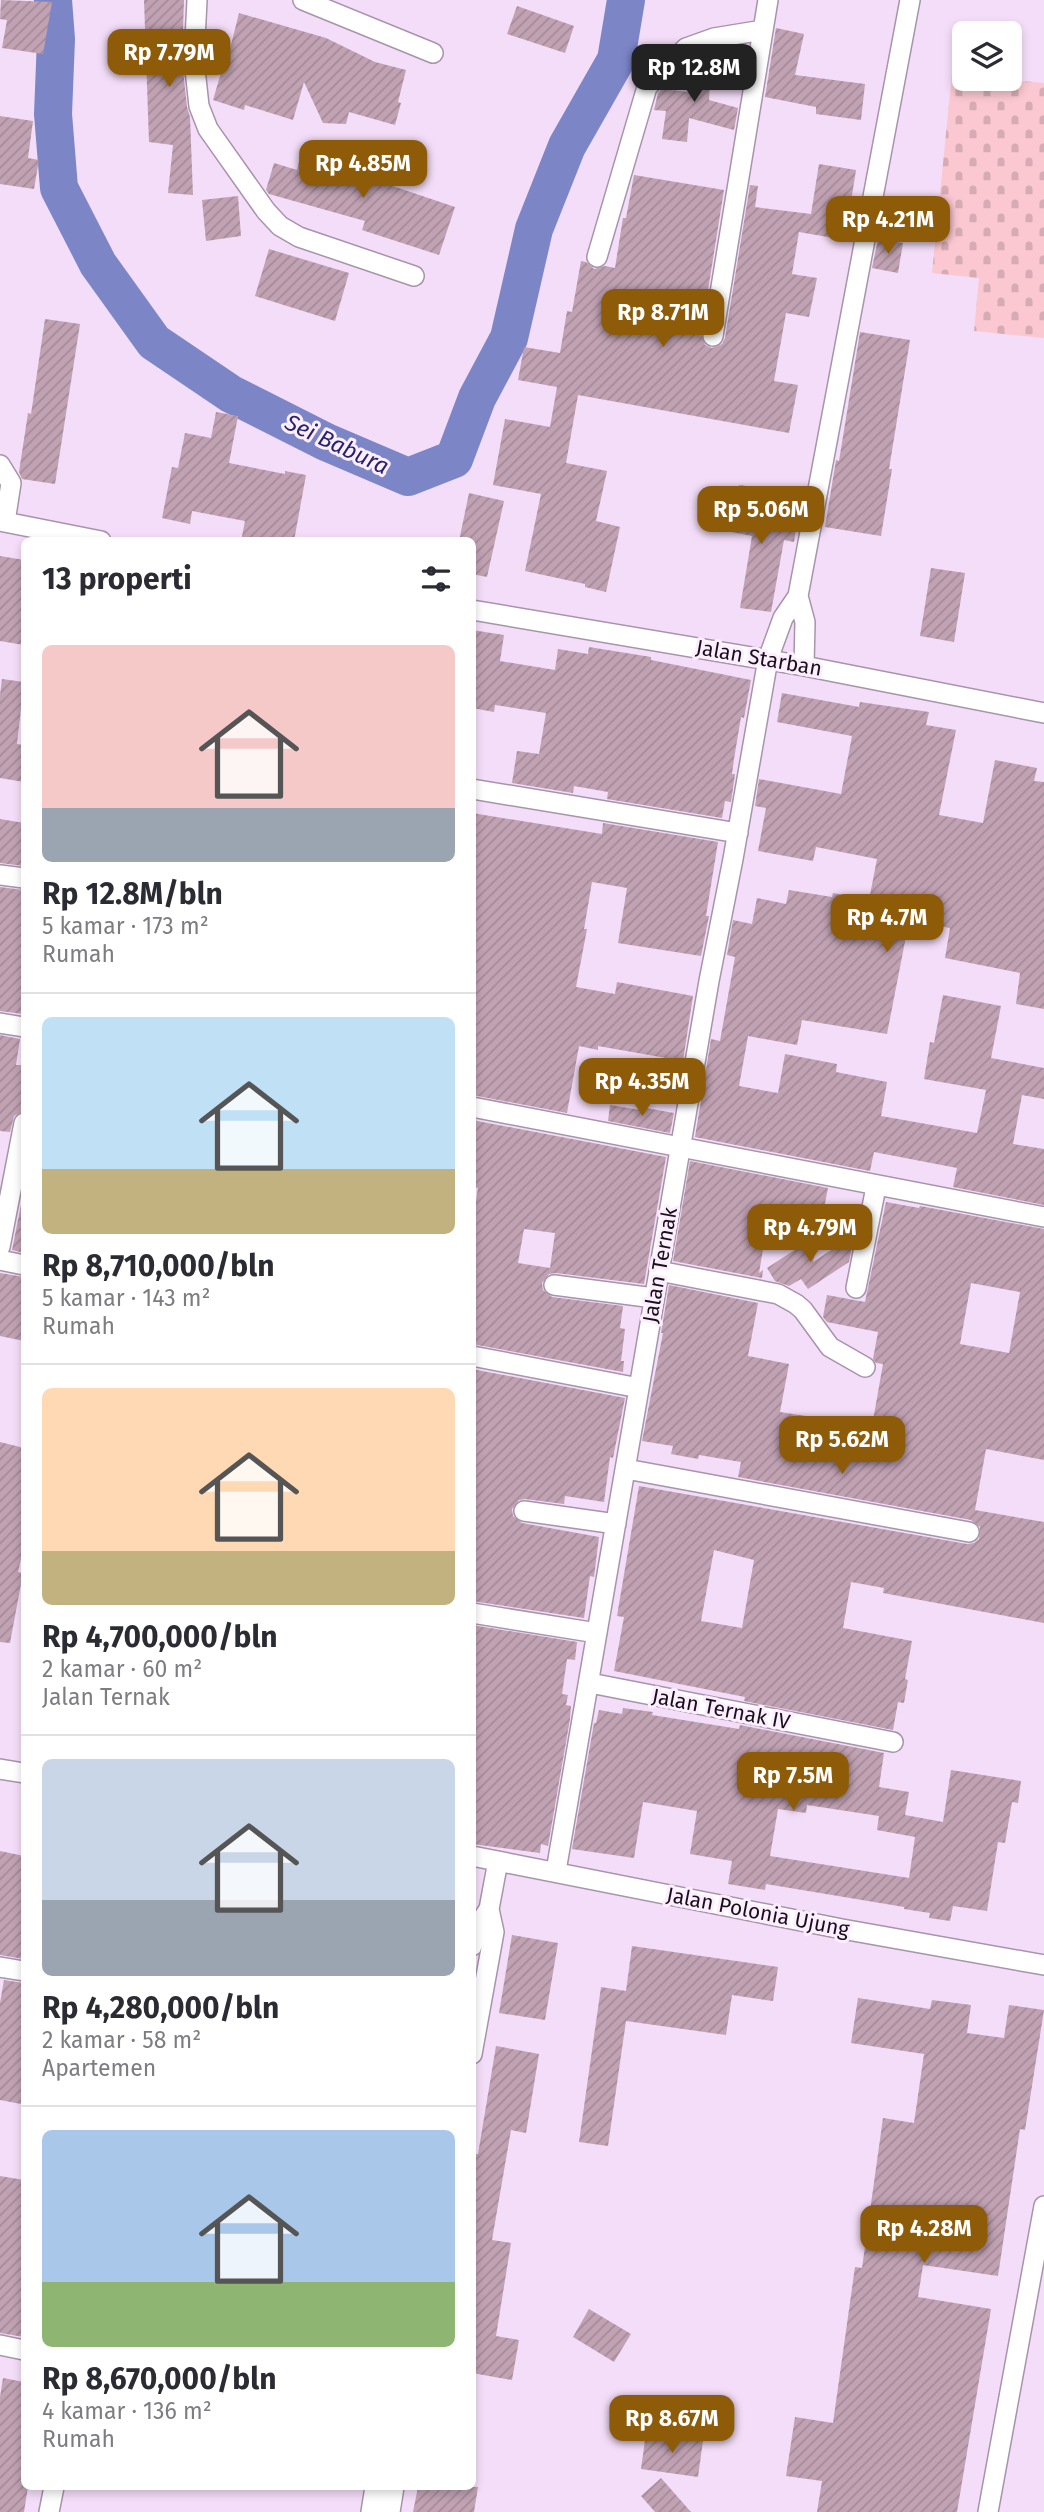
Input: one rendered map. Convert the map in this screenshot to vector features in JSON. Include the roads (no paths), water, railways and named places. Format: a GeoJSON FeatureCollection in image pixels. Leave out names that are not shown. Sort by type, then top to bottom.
{"type":"FeatureCollection","features":[{"type":"Feature","properties":{"kind":"street"},"geometry":{"type":"LineString","coordinates":[[197,0],[194,61],[199,106],[208,129],[266,211],[280,226],[299,237],[414,276]]}},
{"type":"Feature","properties":{"kind":"street"},"geometry":{"type":"LineString","coordinates":[[303,0],[433,53]]}},
{"type":"Feature","properties":{"kind":"street"},"geometry":{"type":"LineString","coordinates":[[713,336],[768,0]]}},
{"type":"Feature","properties":{"kind":"street"},"geometry":{"type":"LineString","coordinates":[[804,666],[805,622],[798,596],[910,0]]}},
{"type":"Feature","properties":{"kind":"street"},"geometry":{"type":"LineString","coordinates":[[597,257],[647,87],[686,48],[714,38],[763,30]]}},
{"type":"Feature","properties":{"kind":"street"},"geometry":{"type":"LineString","coordinates":[[0,465],[11,483],[3,522],[80,537]]}},
{"type":"Feature","properties":{"kind":"street","name":"Jalan Ternak"},"geometry":{"type":"LineString","coordinates":[[556,1871],[709,981],[768,659],[783,618],[798,596]]}},
{"type":"Feature","properties":{"kind":"street","name":"Jalan Starban"},"geometry":{"type":"LineString","coordinates":[[476,611],[768,659],[1044,713]]}},
{"type":"Feature","properties":{"kind":"street"},"geometry":{"type":"LineString","coordinates":[[476,790],[738,833]]}},
{"type":"Feature","properties":{"kind":"street"},"geometry":{"type":"LineString","coordinates":[[0,874],[21,878]]}},
{"type":"Feature","properties":{"kind":"street"},"geometry":{"type":"LineString","coordinates":[[0,1023],[21,1026]]}},
{"type":"Feature","properties":{"kind":"street"},"geometry":{"type":"LineString","coordinates":[[476,1108],[876,1187],[1044,1217]]}},
{"type":"Feature","properties":{"kind":"street"},"geometry":{"type":"LineString","coordinates":[[0,1247],[21,1138]]}},
{"type":"Feature","properties":{"kind":"street"},"geometry":{"type":"LineString","coordinates":[[856,1288],[876,1187]]}},
{"type":"Feature","properties":{"kind":"street"},"geometry":{"type":"LineString","coordinates":[[0,1260],[21,1264]]}},
{"type":"Feature","properties":{"kind":"street"},"geometry":{"type":"LineString","coordinates":[[659,1271],[778,1294],[803,1310],[830,1348],[865,1367]]}},
{"type":"Feature","properties":{"kind":"street"},"geometry":{"type":"LineString","coordinates":[[554,1285],[654,1298]]}},
{"type":"Feature","properties":{"kind":"street"},"geometry":{"type":"LineString","coordinates":[[476,1357],[639,1388]]}},
{"type":"Feature","properties":{"kind":"street"},"geometry":{"type":"LineString","coordinates":[[626,1469],[969,1532]]}},
{"type":"Feature","properties":{"kind":"street"},"geometry":{"type":"LineString","coordinates":[[524,1511],[616,1524]]}},
{"type":"Feature","properties":{"kind":"street"},"geometry":{"type":"LineString","coordinates":[[476,1614],[597,1633]]}},
{"type":"Feature","properties":{"kind":"street","name":"Jalan Ternak IV"},"geometry":{"type":"LineString","coordinates":[[590,1684],[893,1742]]}},
{"type":"Feature","properties":{"kind":"street"},"geometry":{"type":"LineString","coordinates":[[0,1769],[21,1772]]}},
{"type":"Feature","properties":{"kind":"street","name":"Jalan Polonia Ujung"},"geometry":{"type":"LineString","coordinates":[[476,1857],[842,1929],[1043,1960]]}},
{"type":"Feature","properties":{"kind":"street"},"geometry":{"type":"LineString","coordinates":[[476,2002],[481,1936],[498,1861]]}},
{"type":"Feature","properties":{"kind":"street"},"geometry":{"type":"LineString","coordinates":[[0,1966],[21,1970]]}},
{"type":"Feature","properties":{"kind":"street"},"geometry":{"type":"LineString","coordinates":[[988,2512],[1044,2206]]}},
{"type":"Feature","properties":{"kind":"street"},"geometry":{"type":"LineString","coordinates":[[0,2345],[21,2349]]}},
{"type":"Feature","properties":{"kind":"street"},"geometry":{"type":"LineString","coordinates":[[49,2512],[53,2490]]}},
{"type":"Feature","properties":{"kind":"street"},"geometry":{"type":"LineString","coordinates":[[370,2512],[374,2490]]}},
{"type":"Feature","properties":{"kind":"street"},"geometry":{"type":"LineString","coordinates":[[390,2512],[394,2490]]}},
{"type":"Feature","properties":{"kind":"waterway","name":"Sei Babura"},"geometry":{"type":"LineString","coordinates":[[53,0],[56,39],[53,114],[59,188],[98,264],[154,342],[231,394],[326,442],[408,477],[454,459],[477,398],[509,338],[534,229],[567,146],[616,60],[626,0]]}}]}
